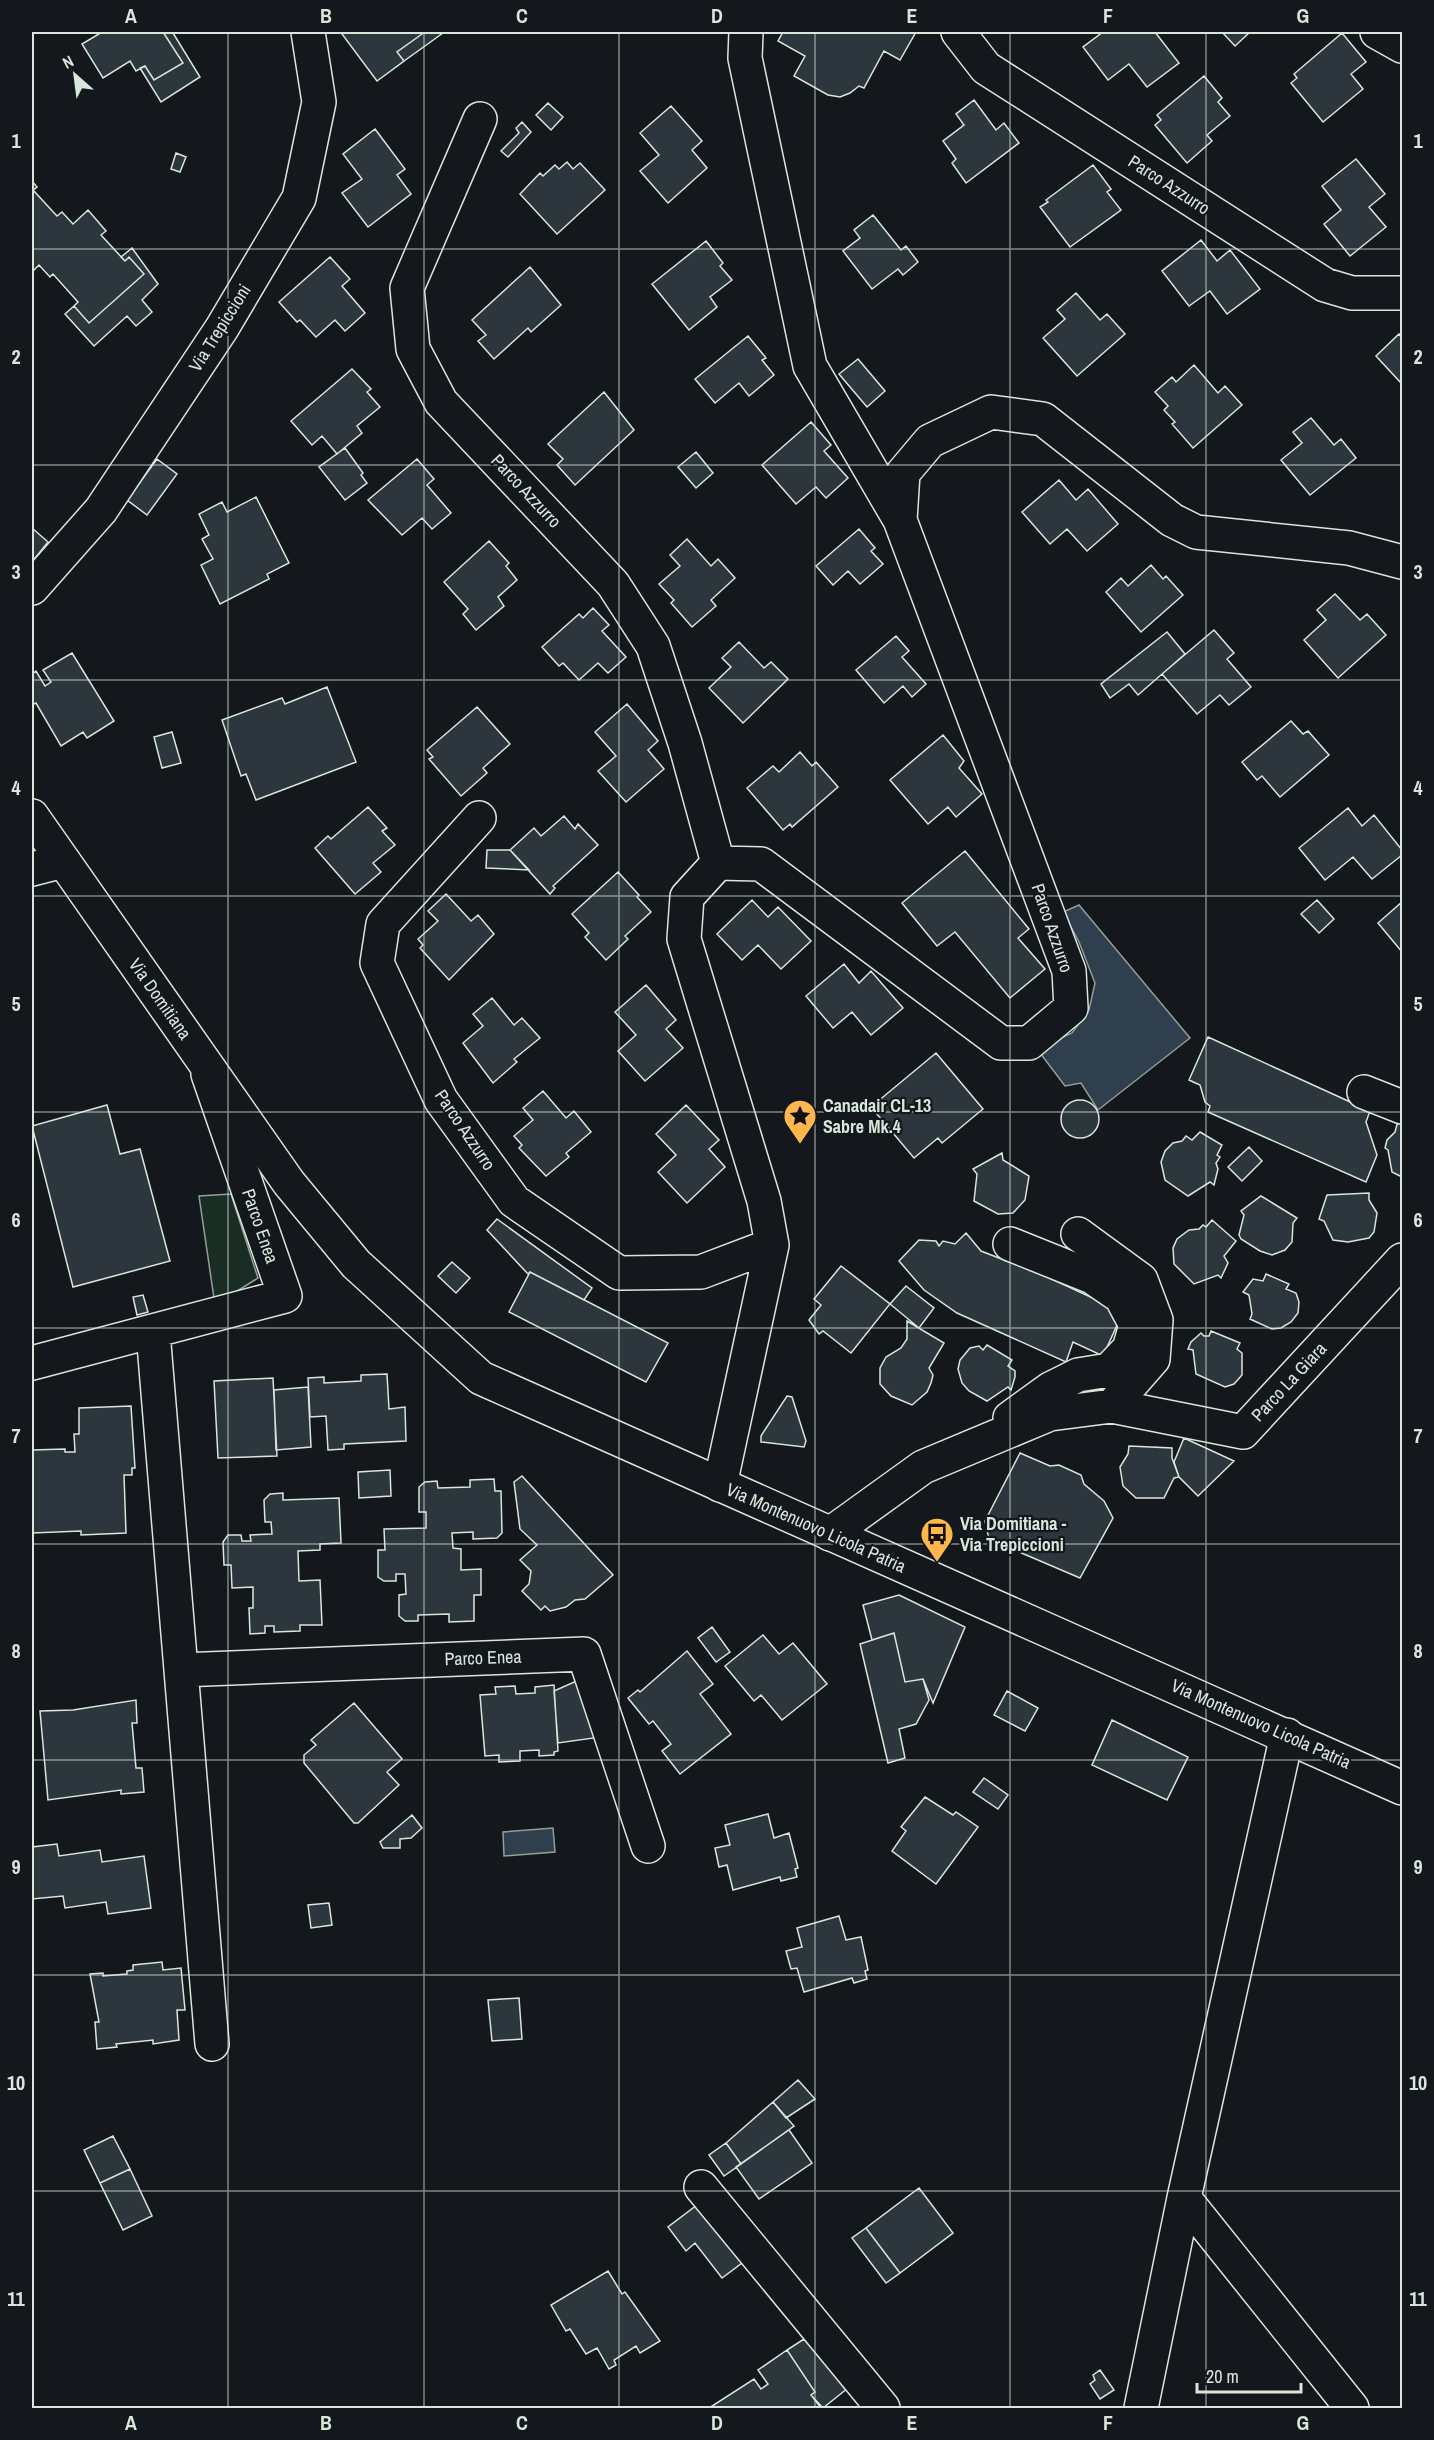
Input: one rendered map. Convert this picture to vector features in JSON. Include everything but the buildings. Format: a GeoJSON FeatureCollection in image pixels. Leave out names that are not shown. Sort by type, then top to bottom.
{"type":"FeatureCollection","features":[{"type":"Feature","properties":{"kind":"street","name":"Via Trepiccioni"},"geometry":{"type":"LineString","coordinates":[[32,588],[100,510],[222,328],[299,198],[320,102],[308,32]]}},
{"type":"Feature","properties":{"kind":"street","name":"Parco Azzurro"},"geometry":{"type":"LineString","coordinates":[[480,119],[407,288],[413,349],[441,402],[613,584],[653,646],[685,743],[718,863],[761,864],[1001,1044],[1029,1043],[1071,1008],[1069,971],[900,520],[810,366],[745,58],[746,32]]}},
{"type":"Feature","properties":{"kind":"street","name":"Parco Azzurro"},"geometry":{"type":"LineString","coordinates":[[958,32],[986,68],[1325,285],[1352,293],[1402,292]]}},
{"type":"Feature","properties":{"kind":"street"},"geometry":{"type":"LineString","coordinates":[[1377,32],[1402,46]]}},
{"type":"Feature","properties":{"kind":"street","name":"Parco Azzurro"},"geometry":{"type":"LineString","coordinates":[[900,520],[903,473],[916,457],[930,441],[991,412],[1043,419],[1172,520],[1196,532],[1349,548],[1402,562]]}},
{"type":"Feature","properties":{"kind":"street","name":"Via Domitiana"},"geometry":{"type":"LineString","coordinates":[[32,816],[289,1183]]}},
{"type":"Feature","properties":{"kind":"street","name":"Parco Azzurro"},"geometry":{"type":"LineString","coordinates":[[479,818],[383,924],[377,963],[441,1100],[514,1201],[619,1273],[701,1272],[772,1245]]}},
{"type":"Feature","properties":{"kind":"street"},"geometry":{"type":"LineString","coordinates":[[32,869],[63,861]]}},
{"type":"Feature","properties":{"kind":"street"},"geometry":{"type":"LineString","coordinates":[[718,863],[687,897],[684,939],[765,1201],[772,1245],[720,1485]]}},
{"type":"Feature","properties":{"kind":"street","name":"Parco Enea"},"geometry":{"type":"LineString","coordinates":[[32,1363],[285,1296],[204,1061]]}},
{"type":"Feature","properties":{"kind":"street"},"geometry":{"type":"LineString","coordinates":[[1364,1092],[1402,1107]]}},
{"type":"Feature","properties":{"kind":"street","name":"Via Montenuovo Licola Patria"},"geometry":{"type":"LineString","coordinates":[[289,1183],[356,1264],[481,1377],[1402,1788]]}},
{"type":"Feature","properties":{"kind":"street"},"geometry":{"type":"LineString","coordinates":[[1078,1234],[1141,1280],[1156,1320],[1153,1359],[1112,1406]]}},
{"type":"Feature","properties":{"kind":"street","name":"Parco La Giara"},"geometry":{"type":"LineString","coordinates":[[993,1438],[1003,1424],[1050,1389],[1078,1375],[1108,1370],[1129,1349],[1136,1325],[1121,1297],[1092,1277],[1010,1244]]}},
{"type":"Feature","properties":{"kind":"street","name":"Parco La Giara"},"geometry":{"type":"LineString","coordinates":[[830,1534],[923,1467],[1050,1414],[1112,1406],[1243,1432],[1402,1260]]}},
{"type":"Feature","properties":{"kind":"street"},"geometry":{"type":"LineString","coordinates":[[153,1332],[212,2044]]}},
{"type":"Feature","properties":{"kind":"street","name":"Parco Enea"},"geometry":{"type":"LineString","coordinates":[[181,1670],[584,1654],[648,1846]]}},
{"type":"Feature","properties":{"kind":"street"},"geometry":{"type":"LineString","coordinates":[[1141,2409],[1184,2198],[1287,1735]]}},
{"type":"Feature","properties":{"kind":"street"},"geometry":{"type":"LineString","coordinates":[[701,2187],[883,2409]]}},
{"type":"Feature","properties":{"kind":"street"},"geometry":{"type":"LineString","coordinates":[[1184,2198],[1352,2409]]}},
{"type":"Feature","properties":{"kind":"green space"},"geometry":{"type":"Polygon","coordinates":[[[231,1194],[258,1278],[215,1305],[199,1196],[231,1194]]]}},
{"type":"Feature","properties":{"kind":"water"},"geometry":{"type":"Polygon","coordinates":[[[1079,905],[1190,1038],[1098,1110],[1081,1083],[1065,1086],[1037,1049],[1072,1033],[1089,1010],[1095,983],[1079,942],[1063,912],[1079,905]]]}},
{"type":"Feature","properties":{"kind":"water"},"geometry":{"type":"Polygon","coordinates":[[[553,1828],[555,1852],[504,1856],[503,1832],[553,1828]]]}},
{"type":"Feature","properties":{"kind":"place","name":"Canadair CL-13 Sabre Mk.4"},"geometry":{"type":"Point","coordinates":[800,1145]}},
{"type":"Feature","properties":{"kind":"place","name":"Via Domitiana - Via Trepiccioni"},"geometry":{"type":"Point","coordinates":[937,1563]}}]}
